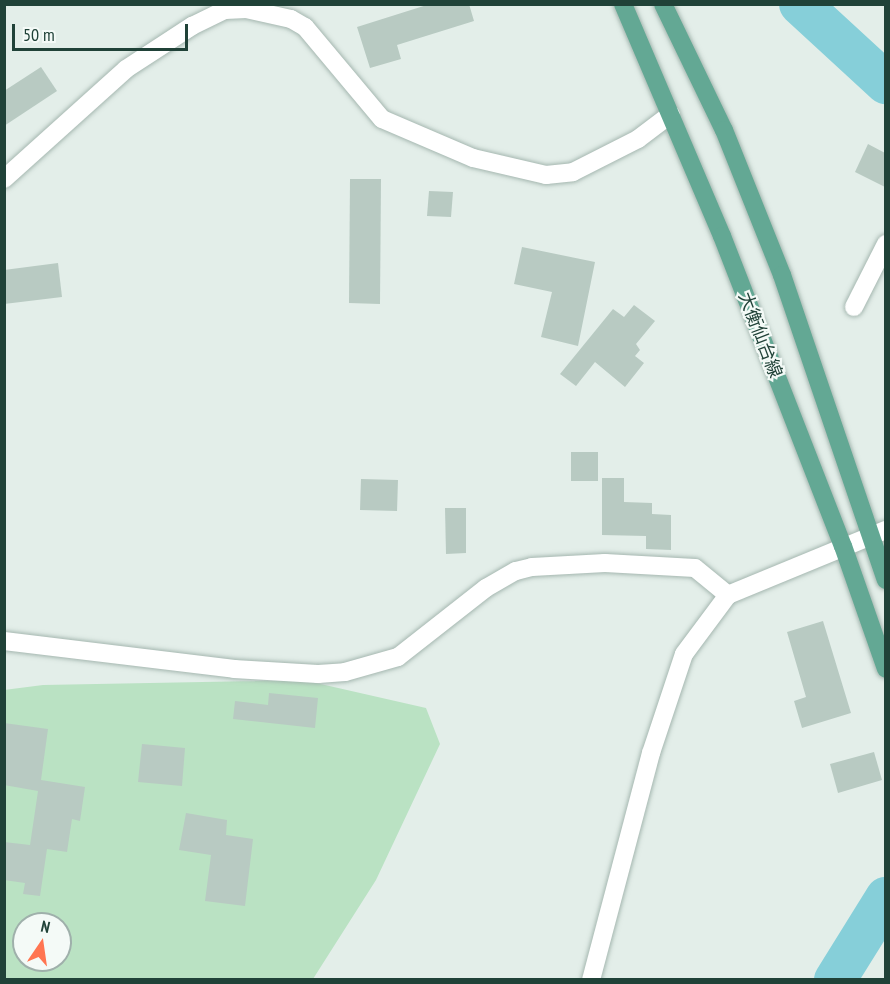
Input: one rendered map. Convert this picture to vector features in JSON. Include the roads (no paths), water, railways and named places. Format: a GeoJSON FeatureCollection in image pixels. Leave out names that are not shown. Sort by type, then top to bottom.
{"type":"FeatureCollection","features":[{"type":"Feature","properties":{"kind":"main road","name":"大衡仙台線"},"geometry":{"type":"LineString","coordinates":[[665,8],[724,130],[782,275],[878,533],[885,580]]}},
{"type":"Feature","properties":{"kind":"main road","name":"大衡仙台線"},"geometry":{"type":"LineString","coordinates":[[625,9],[671,114],[843,546],[885,669]]}},
{"type":"Feature","properties":{"kind":"street"},"geometry":{"type":"LineString","coordinates":[[4,179],[126,69],[192,26],[225,10],[246,9],[291,19],[305,27],[382,119],[473,158],[546,175],[573,172],[638,139],[671,114]]}},
{"type":"Feature","properties":{"kind":"street"},"geometry":{"type":"LineString","coordinates":[[854,307],[885,244]]}},
{"type":"Feature","properties":{"kind":"street"},"geometry":{"type":"LineString","coordinates":[[591,980],[651,753],[684,654],[728,596],[878,533]]}},
{"type":"Feature","properties":{"kind":"street"},"geometry":{"type":"LineString","coordinates":[[4,641],[254,671],[318,674],[345,672],[398,657],[486,588],[532,567],[604,563],[695,568],[728,596]]}},
{"type":"Feature","properties":{"kind":"waterway"},"geometry":{"type":"LineString","coordinates":[[800,4],[886,83]]}},
{"type":"Feature","properties":{"kind":"waterway"},"geometry":{"type":"LineString","coordinates":[[835,980],[886,898]]}}]}
